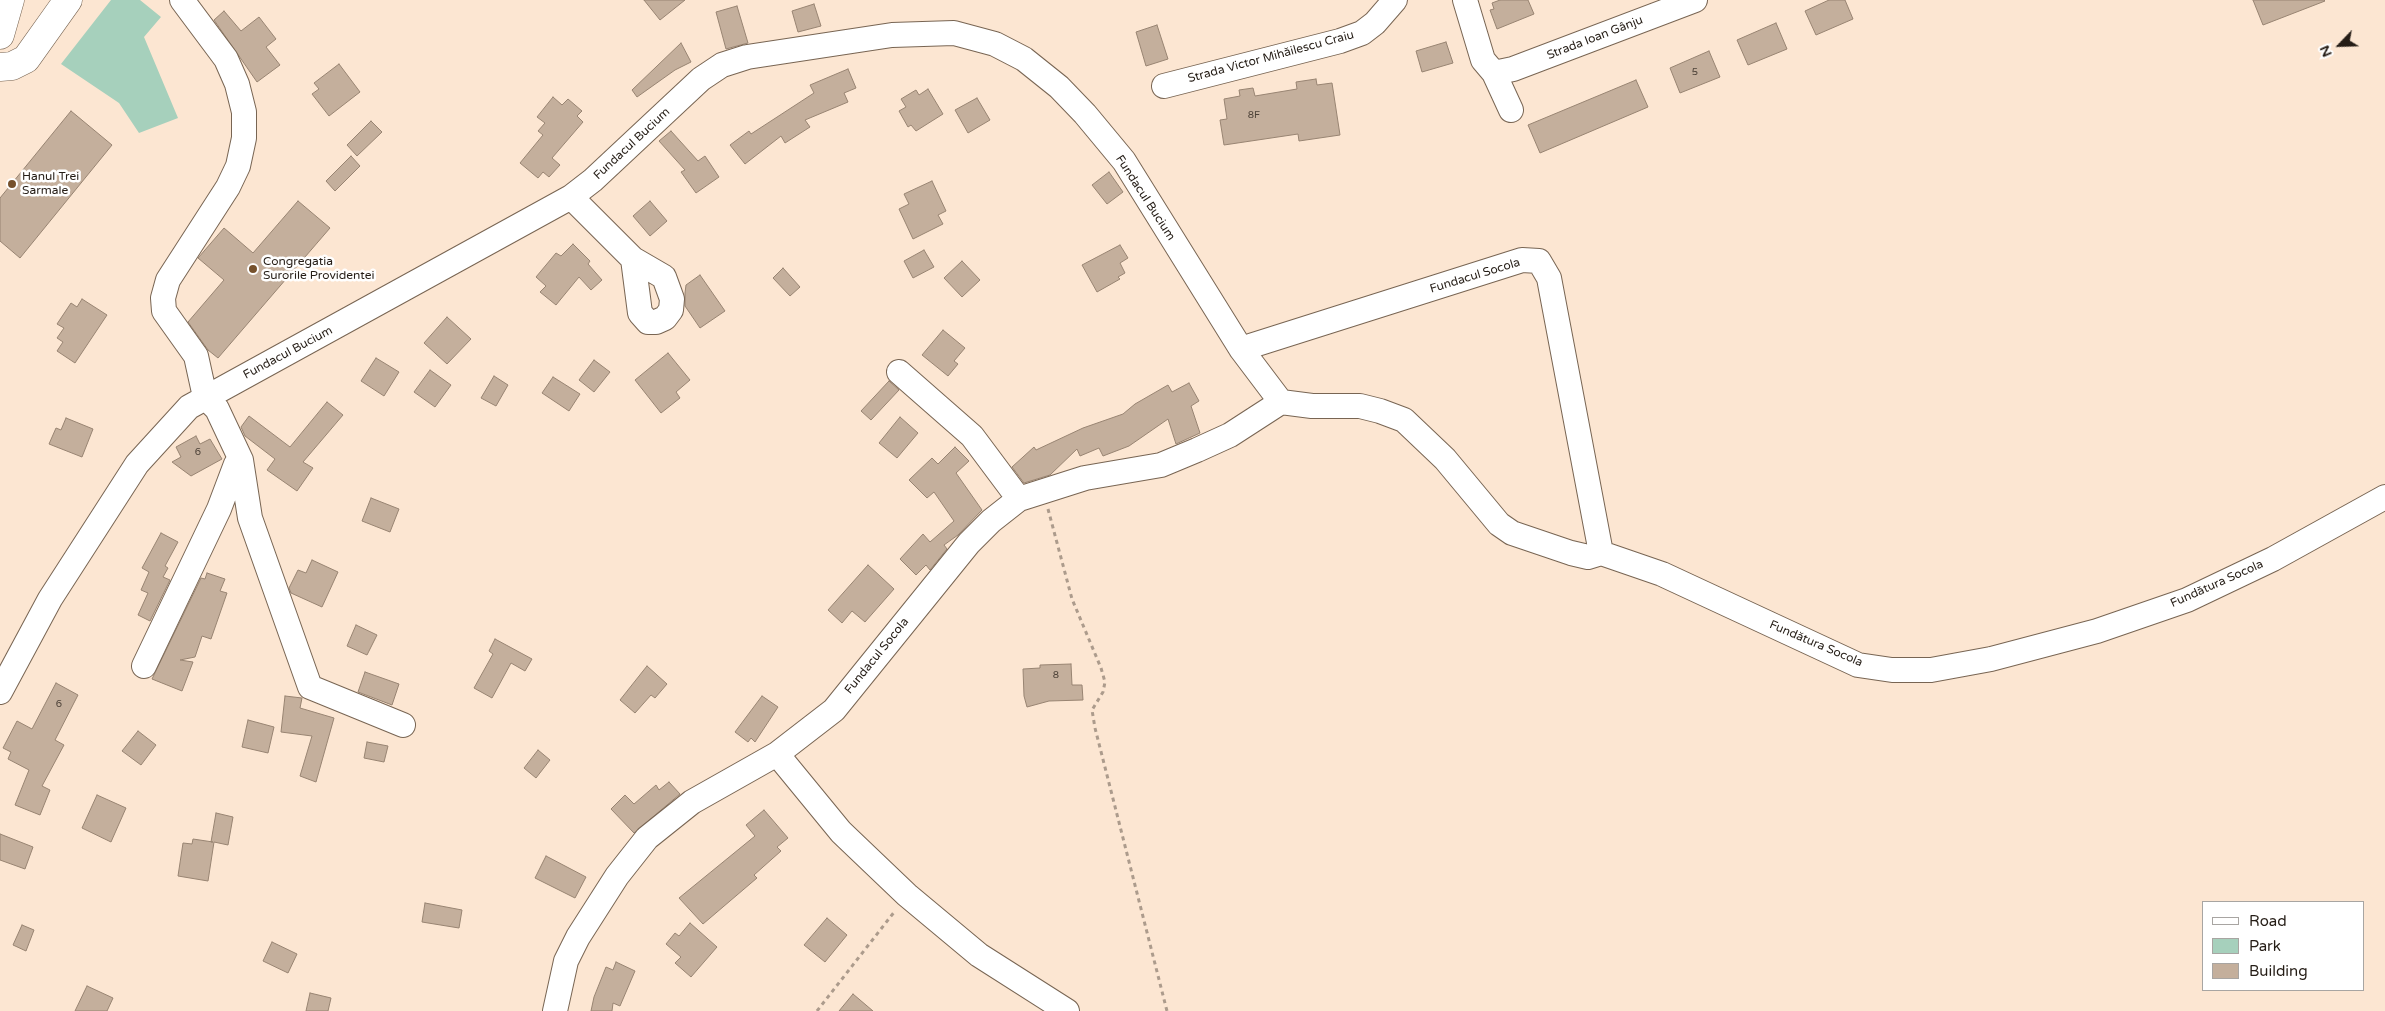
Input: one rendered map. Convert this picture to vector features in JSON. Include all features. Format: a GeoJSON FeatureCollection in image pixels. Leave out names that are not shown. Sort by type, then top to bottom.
{"type":"FeatureCollection","features":[{"type":"Feature","properties":{"kind":"main road"},"geometry":{"type":"LineString","coordinates":[[0,35],[10,0]]}},
{"type":"Feature","properties":{"kind":"main road"},"geometry":{"type":"LineString","coordinates":[[0,67],[12,66],[26,59],[68,0]]}},
{"type":"Feature","properties":{"kind":"street"},"geometry":{"type":"LineString","coordinates":[[182,0],[226,59],[237,84],[244,112],[244,138],[238,166],[228,187],[168,280],[163,298],[164,311],[196,356],[205,397],[217,409],[241,460],[250,518],[310,687],[403,725]]}},
{"type":"Feature","properties":{"kind":"street","name":"Strada Victor Mihăilescu Craiu"},"geometry":{"type":"LineString","coordinates":[[1164,86],[1340,41],[1362,33],[1375,23],[1395,0]]}},
{"type":"Feature","properties":{"kind":"street"},"geometry":{"type":"LineString","coordinates":[[1464,0],[1483,60],[1494,73],[1511,110]]}},
{"type":"Feature","properties":{"kind":"street","name":"Strada Ioan Gânju"},"geometry":{"type":"LineString","coordinates":[[1494,73],[1513,69],[1695,0]]}},
{"type":"Feature","properties":{"kind":"street","name":"Fundacul Bucium"},"geometry":{"type":"LineString","coordinates":[[0,692],[50,599],[137,464],[189,407],[336,328],[571,197],[593,180],[701,79],[722,65],[747,57],[892,35],[954,33],[995,44],[1024,59],[1059,87],[1085,114],[1124,162],[1240,349],[1282,402]]}},
{"type":"Feature","properties":{"kind":"street"},"geometry":{"type":"LineString","coordinates":[[571,197],[632,259]]}},
{"type":"Feature","properties":{"kind":"street","name":"Fundacul Socola"},"geometry":{"type":"LineString","coordinates":[[1240,349],[1522,260],[1539,261],[1549,278],[1601,553]]}},
{"type":"Feature","properties":{"kind":"street"},"geometry":{"type":"LineString","coordinates":[[899,372],[972,436],[1019,499]]}},
{"type":"Feature","properties":{"kind":"street","name":"Fundacul Socola"},"geometry":{"type":"LineString","coordinates":[[555,1011],[566,961],[578,937],[616,876],[647,838],[692,802],[777,754],[834,710],[969,543],[1019,499],[1085,478],[1161,465],[1230,435],[1282,402]]}},
{"type":"Feature","properties":{"kind":"street","name":"Fundătura Socola"},"geometry":{"type":"LineString","coordinates":[[1282,402],[1312,406],[1360,406],[1404,420],[1445,459],[1499,524],[1512,533],[1588,557],[1601,553],[1662,574],[1858,665],[1892,670],[1931,670],[1991,659],[2097,631],[2187,600],[2273,559],[2385,497]]}},
{"type":"Feature","properties":{"kind":"street"},"geometry":{"type":"LineString","coordinates":[[144,666],[219,509],[236,464],[241,460]]}},
{"type":"Feature","properties":{"kind":"street"},"geometry":{"type":"LineString","coordinates":[[777,754],[841,832],[907,895],[979,955],[1067,1011]]}},
{"type":"Feature","properties":{"kind":"path"},"geometry":{"type":"LineString","coordinates":[[1043,492],[1072,599],[1105,682],[1104,692],[1092,710],[1095,728],[1167,1011]]}},
{"type":"Feature","properties":{"kind":"path"},"geometry":{"type":"LineString","coordinates":[[817,1011],[907,895]]}},
{"type":"Feature","properties":{"kind":"green space"},"geometry":{"type":"Polygon","coordinates":[[[111,0],[140,0],[161,17],[144,37],[178,118],[139,133],[119,103],[61,64],[111,0]]]}},
{"type":"Feature","properties":{"kind":"building"},"geometry":{"type":"Polygon","coordinates":[[[644,0],[685,0],[660,20],[644,0]]]}},
{"type":"Feature","properties":{"kind":"building"},"geometry":{"type":"Polygon","coordinates":[[[1500,0],[1528,0],[1534,14],[1497,29],[1490,10],[1494,9],[1492,3],[1500,0]]]}},
{"type":"Feature","properties":{"kind":"building"},"geometry":{"type":"Polygon","coordinates":[[[1829,0],[1845,0],[1853,19],[1816,35],[1805,11],[1829,0]]]}},
{"type":"Feature","properties":{"kind":"building"},"geometry":{"type":"Polygon","coordinates":[[[2253,0],[2324,0],[2325,1],[2263,25],[2253,0]]]}},
{"type":"Feature","properties":{"kind":"building"},"geometry":{"type":"Polygon","coordinates":[[[814,4],[821,26],[798,32],[792,11],[814,4]]]}},
{"type":"Feature","properties":{"kind":"building"},"geometry":{"type":"Polygon","coordinates":[[[737,6],[748,43],[726,49],[716,12],[737,6]]]}},
{"type":"Feature","properties":{"kind":"building"},"geometry":{"type":"Polygon","coordinates":[[[224,11],[241,31],[259,17],[276,39],[266,47],[280,65],[257,82],[214,20],[224,11]]]}},
{"type":"Feature","properties":{"kind":"building"},"geometry":{"type":"Polygon","coordinates":[[[1776,23],[1787,49],[1748,65],[1737,40],[1776,23]]]}},
{"type":"Feature","properties":{"kind":"building"},"geometry":{"type":"Polygon","coordinates":[[[1157,25],[1168,59],[1146,66],[1136,32],[1157,25]]]}},
{"type":"Feature","properties":{"kind":"building"},"geometry":{"type":"Polygon","coordinates":[[[1446,42],[1453,63],[1422,72],[1416,51],[1446,42]]]}},
{"type":"Feature","properties":{"kind":"building"},"geometry":{"type":"Polygon","coordinates":[[[681,43],[691,62],[675,70],[637,97],[632,90],[681,43]]]}},
{"type":"Feature","properties":{"kind":"building"},"geometry":{"type":"Polygon","coordinates":[[[1709,51],[1720,77],[1680,93],[1670,68],[1709,51]]]}},
{"type":"Feature","properties":{"kind":"building"},"geometry":{"type":"Polygon","coordinates":[[[339,64],[360,92],[329,116],[312,94],[319,89],[314,83],[339,64]]]}},
{"type":"Feature","properties":{"kind":"building"},"geometry":{"type":"Polygon","coordinates":[[[848,69],[856,88],[844,93],[848,102],[805,120],[810,127],[785,143],[781,136],[745,164],[730,145],[749,131],[751,134],[814,93],[810,85],[848,69]]]}},
{"type":"Feature","properties":{"kind":"building"},"geometry":{"type":"Polygon","coordinates":[[[1316,79],[1317,85],[1332,83],[1340,135],[1299,141],[1298,134],[1224,145],[1220,120],[1227,119],[1224,99],[1240,96],[1239,90],[1253,88],[1255,96],[1297,89],[1296,82],[1316,79]]]}},
{"type":"Feature","properties":{"kind":"building"},"geometry":{"type":"Polygon","coordinates":[[[1636,80],[1648,107],[1540,153],[1528,125],[1636,80]]]}},
{"type":"Feature","properties":{"kind":"building"},"geometry":{"type":"Polygon","coordinates":[[[928,89],[943,114],[916,131],[911,125],[908,127],[899,111],[906,107],[901,99],[916,90],[919,95],[928,89]]]}},
{"type":"Feature","properties":{"kind":"building"},"geometry":{"type":"Polygon","coordinates":[[[553,97],[562,105],[568,99],[582,111],[577,116],[583,122],[552,158],[560,165],[549,177],[543,172],[538,178],[520,163],[543,135],[538,131],[545,123],[537,117],[553,97]]]}},
{"type":"Feature","properties":{"kind":"building"},"geometry":{"type":"Polygon","coordinates":[[[977,98],[990,120],[968,133],[955,110],[977,98]]]}},
{"type":"Feature","properties":{"kind":"building","name":"Hanul Trei Sarmale"},"geometry":{"type":"Polygon","coordinates":[[[71,111],[112,145],[20,258],[0,241],[0,198],[71,111]]]}},
{"type":"Feature","properties":{"kind":"building"},"geometry":{"type":"Polygon","coordinates":[[[371,121],[382,132],[357,156],[347,145],[371,121]]]}},
{"type":"Feature","properties":{"kind":"building"},"geometry":{"type":"Polygon","coordinates":[[[671,131],[698,161],[705,156],[719,177],[696,193],[681,172],[685,170],[659,141],[671,131]]]}},
{"type":"Feature","properties":{"kind":"building"},"geometry":{"type":"Polygon","coordinates":[[[351,156],[360,166],[335,191],[326,181],[351,156]]]}},
{"type":"Feature","properties":{"kind":"building"},"geometry":{"type":"Polygon","coordinates":[[[1109,172],[1123,192],[1107,204],[1092,185],[1109,172]]]}},
{"type":"Feature","properties":{"kind":"building"},"geometry":{"type":"Polygon","coordinates":[[[932,181],[946,211],[938,215],[943,224],[913,239],[899,209],[909,204],[904,194],[932,181]]]}},
{"type":"Feature","properties":{"kind":"building","name":"Congregatia Surorile Providentei"},"geometry":{"type":"Polygon","coordinates":[[[298,201],[330,228],[218,358],[208,350],[188,322],[224,280],[198,258],[224,228],[253,253],[298,201]]]}},
{"type":"Feature","properties":{"kind":"building"},"geometry":{"type":"Polygon","coordinates":[[[650,201],[667,221],[650,236],[633,216],[650,201]]]}},
{"type":"Feature","properties":{"kind":"building"},"geometry":{"type":"Polygon","coordinates":[[[573,244],[590,261],[588,264],[602,280],[591,290],[579,277],[556,305],[540,292],[546,286],[536,277],[556,253],[561,256],[573,244]]]}},
{"type":"Feature","properties":{"kind":"building"},"geometry":{"type":"Polygon","coordinates":[[[1120,245],[1128,258],[1120,263],[1125,273],[1118,277],[1120,279],[1097,292],[1082,265],[1120,245]]]}},
{"type":"Feature","properties":{"kind":"building"},"geometry":{"type":"Polygon","coordinates":[[[924,250],[934,267],[913,278],[904,261],[924,250]]]}},
{"type":"Feature","properties":{"kind":"building"},"geometry":{"type":"Polygon","coordinates":[[[962,261],[980,280],[962,297],[944,278],[962,261]]]}},
{"type":"Feature","properties":{"kind":"building"},"geometry":{"type":"Polygon","coordinates":[[[783,268],[800,287],[790,296],[773,278],[783,268]]]}},
{"type":"Feature","properties":{"kind":"building"},"geometry":{"type":"Polygon","coordinates":[[[700,275],[725,311],[700,328],[685,306],[685,293],[686,285],[700,275]]]}},
{"type":"Feature","properties":{"kind":"building"},"geometry":{"type":"Polygon","coordinates":[[[82,299],[107,315],[75,363],[57,351],[63,342],[57,338],[64,328],[57,324],[71,303],[77,307],[82,299]]]}},
{"type":"Feature","properties":{"kind":"building"},"geometry":{"type":"Polygon","coordinates":[[[447,317],[471,339],[447,364],[424,343],[447,317]]]}},
{"type":"Feature","properties":{"kind":"building"},"geometry":{"type":"Polygon","coordinates":[[[943,330],[965,348],[954,361],[958,364],[948,376],[922,355],[943,330]]]}},
{"type":"Feature","properties":{"kind":"building"},"geometry":{"type":"Polygon","coordinates":[[[668,353],[690,380],[676,392],[680,398],[661,413],[635,380],[668,353]]]}},
{"type":"Feature","properties":{"kind":"building"},"geometry":{"type":"Polygon","coordinates":[[[376,358],[399,372],[384,396],[361,381],[376,358]]]}},
{"type":"Feature","properties":{"kind":"building"},"geometry":{"type":"Polygon","coordinates":[[[594,360],[610,372],[594,392],[579,380],[594,360]]]}},
{"type":"Feature","properties":{"kind":"building"},"geometry":{"type":"Polygon","coordinates":[[[430,370],[451,385],[435,407],[414,392],[430,370]]]}},
{"type":"Feature","properties":{"kind":"building"},"geometry":{"type":"Polygon","coordinates":[[[494,376],[508,385],[496,406],[481,398],[494,376]]]}},
{"type":"Feature","properties":{"kind":"building"},"geometry":{"type":"Polygon","coordinates":[[[553,377],[580,394],[569,411],[542,393],[553,377]]]}},
{"type":"Feature","properties":{"kind":"building"},"geometry":{"type":"Polygon","coordinates":[[[889,381],[899,390],[871,420],[861,411],[889,381]]]}},
{"type":"Feature","properties":{"kind":"building"},"geometry":{"type":"Polygon","coordinates":[[[1189,383],[1199,401],[1191,406],[1200,433],[1176,444],[1168,419],[1129,446],[1103,456],[1099,448],[1080,456],[1077,449],[1050,475],[1024,483],[1012,467],[1034,447],[1036,450],[1083,428],[1123,414],[1135,404],[1168,385],[1172,392],[1189,383]]]}},
{"type":"Feature","properties":{"kind":"building"},"geometry":{"type":"Polygon","coordinates":[[[327,402],[343,415],[303,462],[313,468],[297,491],[267,470],[275,459],[245,436],[241,427],[249,416],[290,447],[327,402]]]}},
{"type":"Feature","properties":{"kind":"building"},"geometry":{"type":"Polygon","coordinates":[[[900,417],[918,433],[897,458],[879,443],[900,417]]]}},
{"type":"Feature","properties":{"kind":"building"},"geometry":{"type":"Polygon","coordinates":[[[66,418],[93,429],[82,457],[49,444],[56,428],[61,430],[66,418]]]}},
{"type":"Feature","properties":{"kind":"building"},"geometry":{"type":"Polygon","coordinates":[[[196,436],[200,444],[210,439],[222,459],[191,476],[172,462],[181,457],[176,447],[196,436]]]}},
{"type":"Feature","properties":{"kind":"building"},"geometry":{"type":"Polygon","coordinates":[[[955,447],[969,461],[956,473],[982,510],[958,535],[944,545],[947,549],[930,570],[926,565],[916,575],[900,559],[923,534],[930,542],[954,521],[934,492],[927,498],[909,480],[932,458],[938,464],[955,447]]]}},
{"type":"Feature","properties":{"kind":"building"},"geometry":{"type":"Polygon","coordinates":[[[371,498],[399,509],[390,532],[362,521],[371,498]]]}},
{"type":"Feature","properties":{"kind":"building"},"geometry":{"type":"Polygon","coordinates":[[[161,533],[178,542],[165,566],[168,568],[163,577],[170,580],[150,621],[138,615],[148,593],[141,590],[149,572],[142,568],[161,533]]]}},
{"type":"Feature","properties":{"kind":"building"},"geometry":{"type":"Polygon","coordinates":[[[312,560],[338,572],[322,607],[291,593],[289,588],[298,570],[306,573],[312,560]]]}},
{"type":"Feature","properties":{"kind":"building"},"geometry":{"type":"Polygon","coordinates":[[[868,565],[894,589],[865,622],[852,611],[842,623],[828,610],[868,565]]]}},
{"type":"Feature","properties":{"kind":"building"},"geometry":{"type":"Polygon","coordinates":[[[207,573],[225,579],[220,591],[227,593],[211,639],[202,636],[195,657],[180,660],[193,662],[182,691],[152,679],[201,578],[205,579],[207,573]]]}},
{"type":"Feature","properties":{"kind":"building"},"geometry":{"type":"Polygon","coordinates":[[[356,625],[377,635],[367,655],[347,646],[356,625]]]}},
{"type":"Feature","properties":{"kind":"building"},"geometry":{"type":"Polygon","coordinates":[[[495,639],[532,659],[525,671],[511,663],[492,698],[474,688],[493,654],[489,651],[495,639]]]}},
{"type":"Feature","properties":{"kind":"building"},"geometry":{"type":"Polygon","coordinates":[[[1071,664],[1072,685],[1082,685],[1083,700],[1049,701],[1027,707],[1024,696],[1023,669],[1040,668],[1040,665],[1071,664]]]}},
{"type":"Feature","properties":{"kind":"building"},"geometry":{"type":"Polygon","coordinates":[[[647,666],[667,684],[655,698],[651,695],[635,713],[620,700],[647,666]]]}},
{"type":"Feature","properties":{"kind":"building"},"geometry":{"type":"Polygon","coordinates":[[[365,672],[399,684],[392,705],[358,692],[365,672]]]}},
{"type":"Feature","properties":{"kind":"building"},"geometry":{"type":"Polygon","coordinates":[[[56,683],[78,695],[55,740],[64,745],[42,786],[50,790],[40,815],[15,805],[29,770],[8,759],[11,752],[3,748],[17,721],[32,729],[56,683]]]}},
{"type":"Feature","properties":{"kind":"building"},"geometry":{"type":"Polygon","coordinates":[[[285,696],[302,698],[300,708],[334,718],[316,782],[300,776],[312,736],[281,732],[285,696]]]}},
{"type":"Feature","properties":{"kind":"building"},"geometry":{"type":"Polygon","coordinates":[[[762,696],[778,707],[755,742],[751,738],[748,742],[735,732],[762,696]]]}},
{"type":"Feature","properties":{"kind":"building"},"geometry":{"type":"Polygon","coordinates":[[[248,720],[274,727],[268,753],[242,747],[248,720]]]}},
{"type":"Feature","properties":{"kind":"building"},"geometry":{"type":"Polygon","coordinates":[[[138,731],[156,745],[141,765],[122,751],[138,731]]]}},
{"type":"Feature","properties":{"kind":"building"},"geometry":{"type":"Polygon","coordinates":[[[367,742],[388,746],[384,762],[364,758],[367,742]]]}},
{"type":"Feature","properties":{"kind":"building"},"geometry":{"type":"Polygon","coordinates":[[[538,750],[550,760],[536,778],[524,768],[538,750]]]}},
{"type":"Feature","properties":{"kind":"building"},"geometry":{"type":"Polygon","coordinates":[[[669,782],[680,794],[634,833],[611,809],[625,795],[634,804],[656,785],[659,790],[669,782]]]}},
{"type":"Feature","properties":{"kind":"building"},"geometry":{"type":"Polygon","coordinates":[[[97,795],[126,808],[111,842],[82,828],[97,795]]]}},
{"type":"Feature","properties":{"kind":"building"},"geometry":{"type":"Polygon","coordinates":[[[764,810],[788,838],[777,847],[781,851],[754,875],[757,878],[703,924],[679,898],[755,836],[746,825],[764,810]]]}},
{"type":"Feature","properties":{"kind":"building"},"geometry":{"type":"Polygon","coordinates":[[[216,813],[233,817],[228,845],[214,842],[208,881],[178,876],[183,843],[192,844],[193,839],[211,842],[216,813]]]}},
{"type":"Feature","properties":{"kind":"building"},"geometry":{"type":"Polygon","coordinates":[[[0,834],[33,847],[25,869],[0,860],[0,834]]]}},
{"type":"Feature","properties":{"kind":"building"},"geometry":{"type":"Polygon","coordinates":[[[546,856],[586,877],[575,898],[535,878],[546,856]]]}},
{"type":"Feature","properties":{"kind":"building"},"geometry":{"type":"Polygon","coordinates":[[[425,903],[462,910],[459,928],[422,922],[425,903]]]}},
{"type":"Feature","properties":{"kind":"building"},"geometry":{"type":"Polygon","coordinates":[[[827,918],[847,935],[825,962],[804,945],[827,918]]]}},
{"type":"Feature","properties":{"kind":"building"},"geometry":{"type":"Polygon","coordinates":[[[690,923],[717,947],[691,977],[675,963],[681,957],[666,944],[675,933],[679,936],[690,923]]]}},
{"type":"Feature","properties":{"kind":"building"},"geometry":{"type":"Polygon","coordinates":[[[22,925],[34,930],[26,951],[13,945],[22,925]]]}},
{"type":"Feature","properties":{"kind":"building"},"geometry":{"type":"Polygon","coordinates":[[[272,942],[297,954],[288,973],[263,961],[272,942]]]}},
{"type":"Feature","properties":{"kind":"building"},"geometry":{"type":"Polygon","coordinates":[[[616,962],[635,971],[620,1006],[613,1003],[612,1011],[591,1011],[594,997],[606,967],[613,970],[616,962]]]}},
{"type":"Feature","properties":{"kind":"building"},"geometry":{"type":"Polygon","coordinates":[[[87,986],[113,998],[107,1011],[75,1011],[87,986]]]}},
{"type":"Feature","properties":{"kind":"building"},"geometry":{"type":"Polygon","coordinates":[[[310,993],[331,998],[328,1011],[306,1011],[310,993]]]}},
{"type":"Feature","properties":{"kind":"building"},"geometry":{"type":"Polygon","coordinates":[[[853,994],[873,1011],[839,1011],[853,994]]]}},
{"type":"Feature","properties":{"kind":"place","name":"Hanul Trei Sarmale"},"geometry":{"type":"Point","coordinates":[12,184]}},
{"type":"Feature","properties":{"kind":"place","name":"Congregatia Surorile Providentei"},"geometry":{"type":"Point","coordinates":[253,269]}}]}
